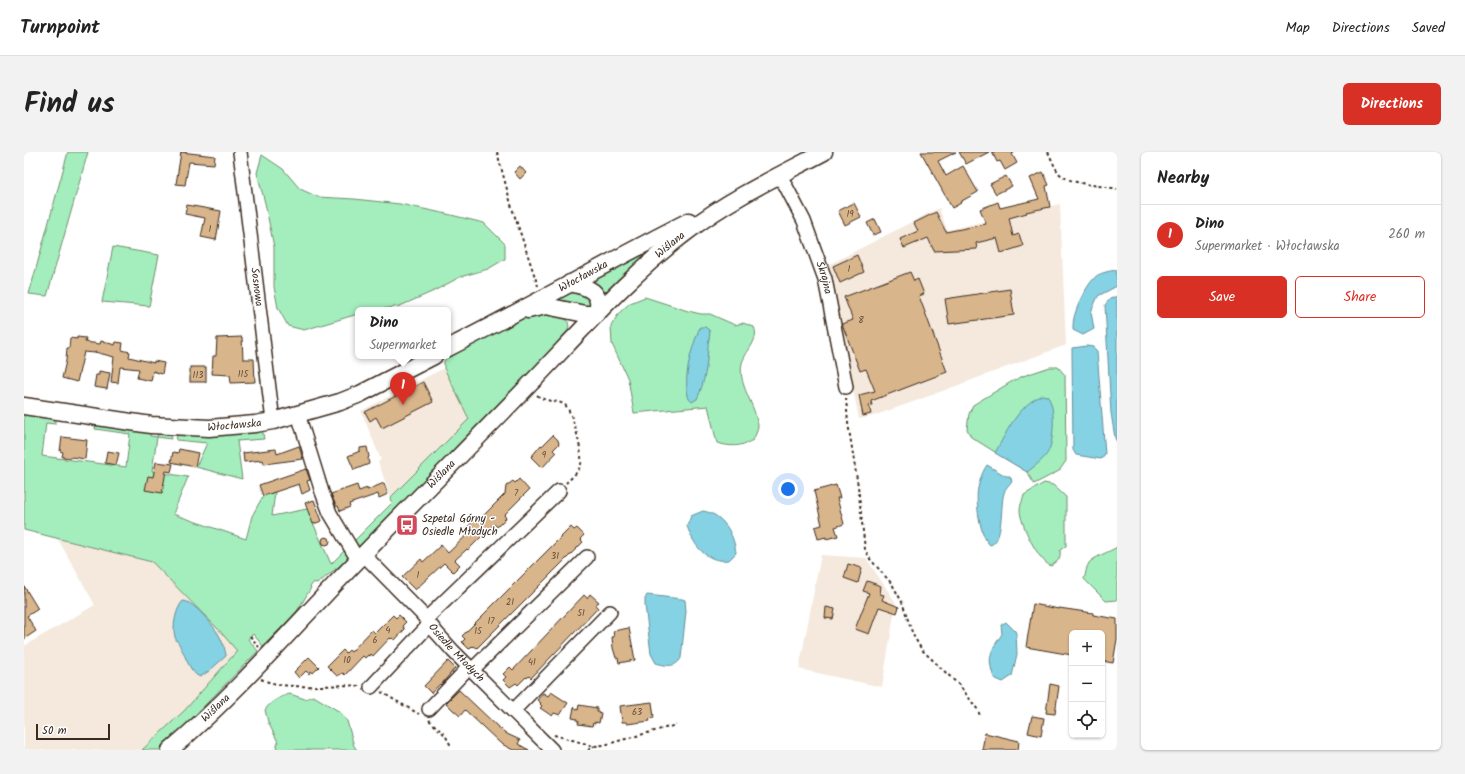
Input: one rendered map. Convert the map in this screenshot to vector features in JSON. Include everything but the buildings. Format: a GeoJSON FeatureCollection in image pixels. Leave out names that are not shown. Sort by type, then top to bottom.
{"type":"FeatureCollection","features":[{"type":"Feature","properties":{"kind":"main road"},"geometry":{"type":"LineString","coordinates":[[720,208],[824,152]]}},
{"type":"Feature","properties":{"kind":"main road","name":"Włocławska"},"geometry":{"type":"LineString","coordinates":[[451,346],[684,224],[720,208]]}},
{"type":"Feature","properties":{"kind":"main road","name":"Wiślana"},"geometry":{"type":"LineString","coordinates":[[170,750],[250,674],[361,557],[597,314],[664,250],[720,208]]}},
{"type":"Feature","properties":{"kind":"main road"},"geometry":{"type":"LineString","coordinates":[[520,311],[546,306],[585,314],[597,314],[599,304],[593,291],[585,286],[570,283]]}},
{"type":"Feature","properties":{"kind":"main road"},"geometry":{"type":"LineString","coordinates":[[568,311],[574,320],[577,334]]}},
{"type":"Feature","properties":{"kind":"main road","name":"Włocławska"},"geometry":{"type":"LineString","coordinates":[[24,406],[151,425],[181,427],[234,426],[273,421],[334,404],[360,394],[428,359]]}},
{"type":"Feature","properties":{"kind":"street","name":"Sosnowa"},"geometry":{"type":"LineString","coordinates":[[240,152],[273,421]]}},
{"type":"Feature","properties":{"kind":"street","name":"Skrajna"},"geometry":{"type":"LineString","coordinates":[[780,175],[804,221],[825,279],[846,387]]}},
{"type":"Feature","properties":{"kind":"street","name":"Osiedle Młodych"},"geometry":{"type":"LineString","coordinates":[[298,414],[324,499],[342,535],[361,557],[552,750]]}},
{"type":"Feature","properties":{"kind":"street"},"geometry":{"type":"LineString","coordinates":[[371,687],[427,622],[559,491]]}},
{"type":"Feature","properties":{"kind":"street"},"geometry":{"type":"LineString","coordinates":[[429,708],[587,557]]}},
{"type":"Feature","properties":{"kind":"street"},"geometry":{"type":"LineString","coordinates":[[513,711],[610,612]]}},
{"type":"Feature","properties":{"kind":"path"},"geometry":{"type":"LineString","coordinates":[[497,152],[512,208],[543,297]]}},
{"type":"Feature","properties":{"kind":"path"},"geometry":{"type":"LineString","coordinates":[[1048,152],[1057,171],[1064,178],[1072,182],[1117,189]]}},
{"type":"Feature","properties":{"kind":"path"},"geometry":{"type":"LineString","coordinates":[[529,384],[535,393],[541,398],[560,403],[568,408],[579,442],[582,458],[579,468],[559,491]]}},
{"type":"Feature","properties":{"kind":"path"},"geometry":{"type":"LineString","coordinates":[[846,387],[848,423],[858,486],[865,549],[870,559],[892,584],[902,602],[913,635],[922,650],[960,686],[978,710],[980,716]]}},
{"type":"Feature","properties":{"kind":"path"},"geometry":{"type":"LineString","coordinates":[[250,674],[268,683],[285,686],[343,685],[371,687],[387,694],[434,723],[446,735],[451,746]]}},
{"type":"Feature","properties":{"kind":"path"},"geometry":{"type":"LineString","coordinates":[[553,735],[594,746],[604,745],[676,725]]}},
{"type":"Feature","properties":{"kind":"path"},"geometry":{"type":"LineString","coordinates":[[588,750],[594,746]]}},
{"type":"Feature","properties":{"kind":"shaded area"},"geometry":{"type":"Polygon","coordinates":[[[1060,204],[1066,345],[910,403],[873,416],[859,419],[828,265],[939,208],[947,230],[1060,204]]]}},
{"type":"Feature","properties":{"kind":"shaded area"},"geometry":{"type":"Polygon","coordinates":[[[444,368],[469,419],[391,497],[378,462],[381,460],[361,411],[444,368]]]}},
{"type":"Feature","properties":{"kind":"shaded area"},"geometry":{"type":"Polygon","coordinates":[[[58,539],[152,562],[219,630],[237,651],[185,710],[142,750],[24,750],[24,646],[95,605],[58,539]]]}},
{"type":"Feature","properties":{"kind":"shaded area"},"geometry":{"type":"Polygon","coordinates":[[[821,555],[866,558],[896,603],[882,687],[799,669],[821,555]]]}},
{"type":"Feature","properties":{"kind":"green space"},"geometry":{"type":"Polygon","coordinates":[[[68,152],[88,152],[47,296],[29,294],[68,152]]]}},
{"type":"Feature","properties":{"kind":"green space"},"geometry":{"type":"Polygon","coordinates":[[[262,155],[283,169],[300,189],[318,197],[400,204],[484,223],[505,244],[505,259],[488,269],[460,277],[434,291],[400,306],[355,307],[355,315],[304,330],[288,326],[278,308],[274,287],[274,247],[257,173],[262,155]]]}},
{"type":"Feature","properties":{"kind":"green space"},"geometry":{"type":"Polygon","coordinates":[[[113,247],[159,255],[149,306],[102,302],[113,247]]]}},
{"type":"Feature","properties":{"kind":"green space"},"geometry":{"type":"Polygon","coordinates":[[[654,247],[657,247],[605,297],[590,280],[654,247]]]}},
{"type":"Feature","properties":{"kind":"green space"},"geometry":{"type":"Polygon","coordinates":[[[571,290],[589,293],[592,307],[561,303],[556,300],[571,290]]]}},
{"type":"Feature","properties":{"kind":"green space"},"geometry":{"type":"Polygon","coordinates":[[[645,297],[688,311],[701,314],[710,314],[735,325],[743,323],[754,327],[754,341],[744,358],[741,370],[743,384],[754,410],[758,425],[753,440],[735,446],[717,443],[708,406],[634,413],[628,379],[612,344],[611,326],[619,313],[630,303],[645,297]]]}},
{"type":"Feature","properties":{"kind":"green space"},"geometry":{"type":"Polygon","coordinates":[[[535,312],[554,314],[565,318],[569,327],[567,334],[481,425],[358,550],[353,542],[392,503],[391,497],[469,419],[444,368],[444,361],[446,359],[451,359],[451,354],[490,333],[535,312]]]}},
{"type":"Feature","properties":{"kind":"green space"},"geometry":{"type":"Polygon","coordinates":[[[1050,367],[1058,367],[1065,375],[1066,461],[1059,471],[1034,484],[1027,472],[971,437],[967,429],[969,414],[973,405],[1011,382],[1023,376],[1050,367]]]}},
{"type":"Feature","properties":{"kind":"green space"},"geometry":{"type":"Polygon","coordinates":[[[24,411],[55,417],[55,424],[46,423],[42,456],[126,467],[130,434],[95,429],[96,421],[151,429],[150,436],[157,437],[152,471],[188,477],[173,514],[246,539],[252,516],[263,496],[275,492],[272,516],[307,509],[331,564],[348,547],[353,555],[317,584],[314,582],[296,613],[263,646],[253,634],[248,639],[258,651],[161,750],[142,750],[185,710],[237,651],[219,630],[152,562],[24,530],[24,411]]]}},
{"type":"Feature","properties":{"kind":"green space"},"geometry":{"type":"Polygon","coordinates":[[[262,428],[264,439],[237,441],[242,479],[196,467],[207,443],[176,440],[178,432],[262,428]]]}},
{"type":"Feature","properties":{"kind":"green space"},"geometry":{"type":"Polygon","coordinates":[[[158,431],[172,433],[171,439],[157,437],[158,431]]]}},
{"type":"Feature","properties":{"kind":"green space"},"geometry":{"type":"Polygon","coordinates":[[[1044,483],[1053,485],[1066,497],[1066,546],[1060,550],[1058,560],[1051,566],[1046,563],[1035,550],[1023,524],[1020,510],[1024,495],[1044,483]]]}},
{"type":"Feature","properties":{"kind":"green space"},"geometry":{"type":"Polygon","coordinates":[[[1117,547],[1117,600],[1106,601],[1084,579],[1087,566],[1091,561],[1117,547]]]}},
{"type":"Feature","properties":{"kind":"green space"},"geometry":{"type":"Polygon","coordinates":[[[290,694],[305,699],[313,696],[340,712],[347,721],[354,746],[357,750],[276,750],[278,742],[268,722],[265,710],[276,700],[290,694]]]}},
{"type":"Feature","properties":{"kind":"water"},"geometry":{"type":"Polygon","coordinates":[[[1116,270],[1117,286],[1098,296],[1091,312],[1094,329],[1083,335],[1073,330],[1077,307],[1091,282],[1098,275],[1116,270]]]}},
{"type":"Feature","properties":{"kind":"water"},"geometry":{"type":"Polygon","coordinates":[[[1117,296],[1117,442],[1111,413],[1105,305],[1110,299],[1117,296]]]}},
{"type":"Feature","properties":{"kind":"water"},"geometry":{"type":"Polygon","coordinates":[[[700,327],[705,327],[709,330],[710,336],[704,380],[697,399],[692,402],[689,399],[687,391],[687,372],[691,353],[700,327]]]}},
{"type":"Feature","properties":{"kind":"water"},"geometry":{"type":"Polygon","coordinates":[[[1087,346],[1093,347],[1097,351],[1105,454],[1101,459],[1076,455],[1073,450],[1072,348],[1087,346]]]}},
{"type":"Feature","properties":{"kind":"water"},"geometry":{"type":"Polygon","coordinates":[[[1042,395],[1047,396],[1052,407],[1053,422],[1051,445],[1040,462],[1027,472],[995,453],[1020,412],[1042,395]]]}},
{"type":"Feature","properties":{"kind":"water"},"geometry":{"type":"Polygon","coordinates":[[[987,465],[1006,476],[1010,476],[1012,481],[1004,493],[998,537],[990,545],[983,535],[977,501],[978,488],[982,473],[987,465]]]}},
{"type":"Feature","properties":{"kind":"water"},"geometry":{"type":"Polygon","coordinates":[[[703,511],[716,516],[722,521],[730,532],[736,553],[729,560],[714,559],[707,556],[693,540],[687,526],[691,516],[703,511]]]}},
{"type":"Feature","properties":{"kind":"water"},"geometry":{"type":"Polygon","coordinates":[[[647,595],[685,600],[686,611],[681,658],[674,665],[656,663],[651,654],[645,605],[647,595]]]}},
{"type":"Feature","properties":{"kind":"water"},"geometry":{"type":"Polygon","coordinates":[[[183,601],[197,609],[215,628],[225,650],[226,656],[200,677],[191,668],[176,640],[174,633],[175,618],[178,608],[183,601]]]}},
{"type":"Feature","properties":{"kind":"water"},"geometry":{"type":"Polygon","coordinates":[[[1006,622],[1016,632],[1017,654],[1012,676],[1003,682],[994,678],[990,660],[992,650],[1002,634],[1001,625],[1006,622]]]}},
{"type":"Feature","properties":{"kind":"place","name":"Dino"},"geometry":{"type":"Point","coordinates":[403,405]}},
{"type":"Feature","properties":{"kind":"place","name":"Szpetal Górny - Osiedle Młodych"},"geometry":{"type":"Point","coordinates":[407,525]}}]}
